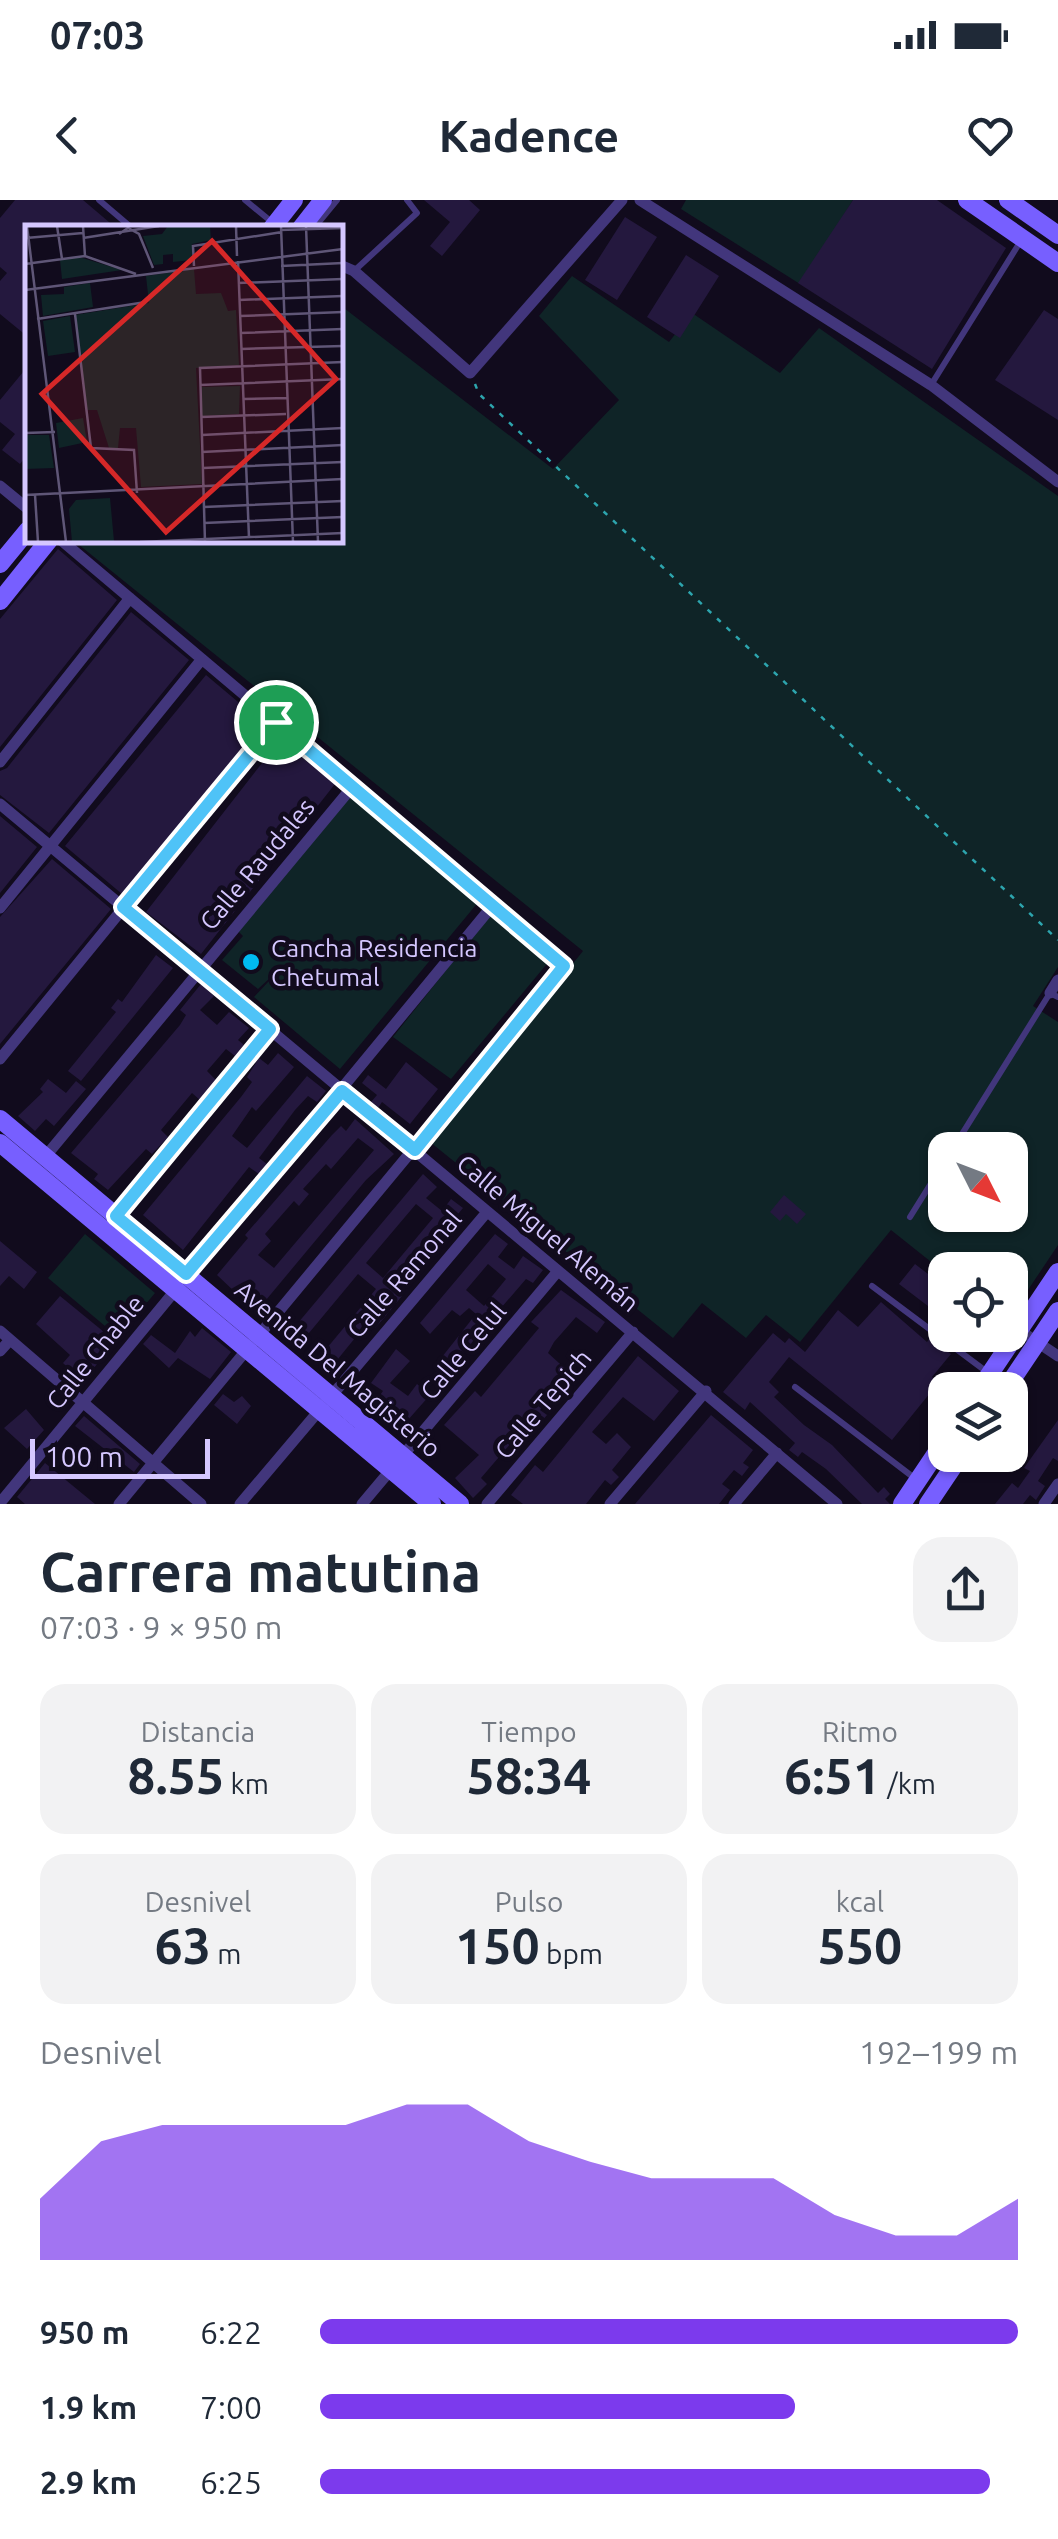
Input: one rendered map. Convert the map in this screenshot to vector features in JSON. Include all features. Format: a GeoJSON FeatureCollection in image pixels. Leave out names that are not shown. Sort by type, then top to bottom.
{"type":"FeatureCollection","features":[{"type":"Feature","properties":{"kind":"street"},"geometry":{"type":"LineString","coordinates":[[275,225],[294,200]]}},
{"type":"Feature","properties":{"kind":"street"},"geometry":{"type":"LineString","coordinates":[[303,225],[323,200]]}},
{"type":"Feature","properties":{"kind":"street"},"geometry":{"type":"LineString","coordinates":[[342,265],[354,271],[470,373],[622,200]]}},
{"type":"Feature","properties":{"kind":"street"},"geometry":{"type":"LineString","coordinates":[[640,200],[931,385],[1058,482]]}},
{"type":"Feature","properties":{"kind":"street"},"geometry":{"type":"LineString","coordinates":[[967,200],[1058,263]]}},
{"type":"Feature","properties":{"kind":"street"},"geometry":{"type":"LineString","coordinates":[[1008,200],[1057,232],[1041,252]]}},
{"type":"Feature","properties":{"kind":"street"},"geometry":{"type":"LineString","coordinates":[[0,486],[25,507]]}},
{"type":"Feature","properties":{"kind":"street"},"geometry":{"type":"LineString","coordinates":[[0,564],[25,534]]}},
{"type":"Feature","properties":{"kind":"street"},"geometry":{"type":"LineString","coordinates":[[0,601],[47,542]]}},
{"type":"Feature","properties":{"kind":"street"},"geometry":{"type":"LineString","coordinates":[[63,542],[564,966],[119,1504]]}},
{"type":"Feature","properties":{"kind":"street"},"geometry":{"type":"LineString","coordinates":[[0,762],[130,598]]}},
{"type":"Feature","properties":{"kind":"street"},"geometry":{"type":"LineString","coordinates":[[0,908],[202,659]]}},
{"type":"Feature","properties":{"kind":"street"},"geometry":{"type":"LineString","coordinates":[[0,1059],[276,722]]}},
{"type":"Feature","properties":{"kind":"street","name":"Calle Raudales"},"geometry":{"type":"LineString","coordinates":[[45,1156],[353,786]]}},
{"type":"Feature","properties":{"kind":"street","name":"Calle Miguel Alemán"},"geometry":{"type":"LineString","coordinates":[[0,804],[837,1504]]}},
{"type":"Feature","properties":{"kind":"street","name":"Calle Chable"},"geometry":{"type":"LineString","coordinates":[[0,1503],[492,904]]}},
{"type":"Feature","properties":{"kind":"street"},"geometry":{"type":"LineString","coordinates":[[1054,995],[1058,980]]}},
{"type":"Feature","properties":{"kind":"street"},"geometry":{"type":"LineString","coordinates":[[109,1222],[270,1029]]}},
{"type":"Feature","properties":{"kind":"street","name":"Avenida Del Magisterio"},"geometry":{"type":"LineString","coordinates":[[0,1119],[45,1156],[109,1222]]}},
{"type":"Feature","properties":{"kind":"street","name":"Avenida Del Magisterio"},"geometry":{"type":"LineString","coordinates":[[0,1143],[109,1222],[397,1463],[460,1504]]}},
{"type":"Feature","properties":{"kind":"street","name":"Calle Ramonal"},"geometry":{"type":"LineString","coordinates":[[240,1504],[487,1212]]}},
{"type":"Feature","properties":{"kind":"street","name":"Calle Celul"},"geometry":{"type":"LineString","coordinates":[[362,1504],[558,1272]]}},
{"type":"Feature","properties":{"kind":"street"},"geometry":{"type":"LineString","coordinates":[[1028,1317],[1058,1272]]}},
{"type":"Feature","properties":{"kind":"street"},"geometry":{"type":"LineString","coordinates":[[1017,1372],[1058,1312]]}},
{"type":"Feature","properties":{"kind":"street","name":"Calle Tepich"},"geometry":{"type":"LineString","coordinates":[[487,1504],[633,1332]]}},
{"type":"Feature","properties":{"kind":"street"},"geometry":{"type":"LineString","coordinates":[[1028,1335],[1058,1356]]}},
{"type":"Feature","properties":{"kind":"street"},"geometry":{"type":"LineString","coordinates":[[0,1352],[5,1336],[201,1504]]}},
{"type":"Feature","properties":{"kind":"street"},"geometry":{"type":"LineString","coordinates":[[610,1504],[706,1391]]}},
{"type":"Feature","properties":{"kind":"street"},"geometry":{"type":"LineString","coordinates":[[734,1504],[777,1454]]}},
{"type":"Feature","properties":{"kind":"street","name":"Avenida Del Magisterio"},"geometry":{"type":"LineString","coordinates":[[397,1463],[432,1504]]}},
{"type":"Feature","properties":{"kind":"street"},"geometry":{"type":"LineString","coordinates":[[902,1504],[928,1465]]}},
{"type":"Feature","properties":{"kind":"street"},"geometry":{"type":"LineString","coordinates":[[928,1504],[950,1472]]}},
{"type":"Feature","properties":{"kind":"street"},"geometry":{"type":"LineString","coordinates":[[1044,1504],[1058,1484]]}},
{"type":"Feature","properties":{"kind":"lane"},"geometry":{"type":"LineString","coordinates":[[99,200],[128,225]]}},
{"type":"Feature","properties":{"kind":"lane"},"geometry":{"type":"LineString","coordinates":[[245,200],[273,225]]}},
{"type":"Feature","properties":{"kind":"lane"},"geometry":{"type":"LineString","coordinates":[[316,225],[336,200]]}},
{"type":"Feature","properties":{"kind":"lane"},"geometry":{"type":"LineString","coordinates":[[354,271],[417,213],[407,200]]}},
{"type":"Feature","properties":{"kind":"lane"},"geometry":{"type":"LineString","coordinates":[[931,385],[1022,238]]}},
{"type":"Feature","properties":{"kind":"lane"},"geometry":{"type":"LineString","coordinates":[[964,1132],[1054,995]]}},
{"type":"Feature","properties":{"kind":"lane"},"geometry":{"type":"LineString","coordinates":[[910,1216],[928,1188]]}},
{"type":"Feature","properties":{"kind":"lane"},"geometry":{"type":"LineString","coordinates":[[872,1286],[972,1372]]}},
{"type":"Feature","properties":{"kind":"lane"},"geometry":{"type":"LineString","coordinates":[[795,1387],[918,1480]]}},
{"type":"Feature","properties":{"kind":"path"},"geometry":{"type":"LineString","coordinates":[[470,373],[479,394],[1058,940]]}},
{"type":"Feature","properties":{"kind":"green space"},"geometry":{"type":"Polygon","coordinates":[[[686,200],[853,200],[800,284],[681,209],[686,200]]]}},
{"type":"Feature","properties":{"kind":"green space"},"geometry":{"type":"Polygon","coordinates":[[[572,276],[669,342],[692,313],[780,373],[819,328],[1058,496],[1058,967],[1033,1006],[1058,1022],[1058,1245],[1028,1290],[1028,1252],[928,1252],[928,1259],[891,1230],[800,1342],[766,1315],[746,1338],[702,1303],[673,1338],[430,1142],[583,951],[75,542],[342,542],[342,307],[553,469],[619,400],[539,316],[572,276]]]}},
{"type":"Feature","properties":{"kind":"green space"},"geometry":{"type":"Polygon","coordinates":[[[353,791],[480,900],[340,1069],[254,997],[283,966],[258,989],[222,960],[243,936],[236,929],[353,791]]]}},
{"type":"Feature","properties":{"kind":"green space"},"geometry":{"type":"Polygon","coordinates":[[[494,910],[551,959],[451,1079],[393,1037],[494,910]]]}},
{"type":"Feature","properties":{"kind":"green space"},"geometry":{"type":"Polygon","coordinates":[[[85,1234],[155,1293],[118,1337],[48,1278],[85,1234]]]}},
{"type":"Feature","properties":{"kind":"building"},"geometry":{"type":"Polygon","coordinates":[[[15,200],[83,200],[112,225],[25,225],[25,335],[0,314],[0,281],[7,273],[0,267],[0,218],[15,200]]]}},
{"type":"Feature","properties":{"kind":"building"},"geometry":{"type":"Polygon","coordinates":[[[424,200],[469,200],[480,210],[442,256],[430,246],[450,222],[424,200]]]}},
{"type":"Feature","properties":{"kind":"building"},"geometry":{"type":"Polygon","coordinates":[[[853,200],[937,200],[1006,248],[932,369],[798,283],[853,200]]]}},
{"type":"Feature","properties":{"kind":"building"},"geometry":{"type":"Polygon","coordinates":[[[625,217],[657,237],[617,300],[585,280],[625,217]]]}},
{"type":"Feature","properties":{"kind":"building"},"geometry":{"type":"Polygon","coordinates":[[[686,255],[719,276],[680,338],[647,317],[686,255]]]}},
{"type":"Feature","properties":{"kind":"building"},"geometry":{"type":"Polygon","coordinates":[[[1044,310],[1058,319],[1058,420],[995,380],[1044,310]]]}},
{"type":"Feature","properties":{"kind":"building"},"geometry":{"type":"Polygon","coordinates":[[[25,370],[25,458],[20,464],[2,450],[15,434],[0,422],[0,400],[25,370]]]}},
{"type":"Feature","properties":{"kind":"building"},"geometry":{"type":"Polygon","coordinates":[[[58,549],[117,600],[0,747],[0,619],[58,549]]]}},
{"type":"Feature","properties":{"kind":"building"},"geometry":{"type":"Polygon","coordinates":[[[131,612],[189,660],[49,833],[0,795],[0,771],[7,768],[131,612]]]}},
{"type":"Feature","properties":{"kind":"building"},"geometry":{"type":"Polygon","coordinates":[[[206,675],[263,723],[122,894],[65,846],[206,675]]]}},
{"type":"Feature","properties":{"kind":"building"},"geometry":{"type":"Polygon","coordinates":[[[280,740],[335,784],[201,954],[146,912],[280,740]]]}},
{"type":"Feature","properties":{"kind":"building"},"geometry":{"type":"Polygon","coordinates":[[[0,816],[37,847],[0,893],[0,816]]]}},
{"type":"Feature","properties":{"kind":"building"},"geometry":{"type":"Polygon","coordinates":[[[52,859],[111,909],[0,1044],[0,917],[52,859]]]}},
{"type":"Feature","properties":{"kind":"building"},"geometry":{"type":"Polygon","coordinates":[[[156,955],[173,968],[81,1081],[68,1071],[116,1012],[111,1008],[118,999],[122,1002],[156,955]]]}},
{"type":"Feature","properties":{"kind":"building"},"geometry":{"type":"Polygon","coordinates":[[[201,984],[214,996],[200,1010],[217,1025],[229,1012],[249,1028],[238,1040],[244,1045],[235,1056],[226,1049],[207,1071],[216,1080],[200,1100],[192,1093],[161,1130],[168,1137],[152,1154],[146,1149],[108,1190],[94,1179],[98,1174],[71,1153],[180,1025],[186,1015],[180,1010],[201,984]]]}},
{"type":"Feature","properties":{"kind":"building"},"geometry":{"type":"Polygon","coordinates":[[[278,1053],[294,1067],[256,1111],[252,1107],[232,1136],[247,1148],[307,1076],[326,1091],[317,1102],[308,1096],[295,1110],[259,1158],[267,1164],[259,1174],[249,1167],[183,1250],[143,1215],[241,1097],[252,1082],[247,1077],[259,1058],[268,1065],[278,1053]]]}},
{"type":"Feature","properties":{"kind":"building"},"geometry":{"type":"Polygon","coordinates":[[[406,1062],[438,1089],[410,1124],[382,1102],[378,1108],[371,1102],[377,1095],[362,1083],[368,1075],[386,1089],[406,1062]]]}},
{"type":"Feature","properties":{"kind":"building"},"geometry":{"type":"Polygon","coordinates":[[[48,1079],[66,1093],[76,1081],[86,1089],[54,1126],[46,1119],[35,1131],[18,1116],[43,1092],[40,1089],[48,1079]]]}},
{"type":"Feature","properties":{"kind":"building"},"geometry":{"type":"Polygon","coordinates":[[[355,1119],[394,1154],[366,1180],[256,1312],[217,1275],[248,1238],[245,1235],[332,1135],[341,1126],[346,1131],[355,1119]],[[358,1138],[331,1169],[326,1164],[303,1189],[309,1194],[299,1206],[294,1201],[265,1234],[271,1241],[258,1255],[274,1268],[374,1150],[358,1138]]]}},
{"type":"Feature","properties":{"kind":"building"},"geometry":{"type":"Polygon","coordinates":[[[423,1174],[437,1187],[426,1198],[442,1211],[451,1199],[463,1208],[395,1290],[402,1296],[384,1318],[375,1328],[368,1322],[329,1370],[317,1360],[376,1289],[358,1274],[299,1345],[287,1336],[423,1174]],[[416,1204],[366,1263],[383,1278],[433,1218],[416,1204]]]}},
{"type":"Feature","properties":{"kind":"building"},"geometry":{"type":"Polygon","coordinates":[[[784,1195],[806,1214],[797,1224],[786,1214],[780,1221],[770,1212],[784,1195]]]}},
{"type":"Feature","properties":{"kind":"building"},"geometry":{"type":"Polygon","coordinates":[[[495,1234],[508,1244],[498,1257],[514,1269],[523,1256],[543,1270],[533,1283],[526,1279],[476,1337],[458,1361],[465,1367],[441,1392],[436,1387],[449,1371],[438,1362],[476,1314],[469,1308],[460,1316],[452,1310],[430,1334],[420,1323],[495,1234]],[[488,1264],[466,1290],[484,1306],[506,1279],[488,1264]]]}},
{"type":"Feature","properties":{"kind":"building"},"geometry":{"type":"Polygon","coordinates":[[[0,1241],[37,1272],[24,1289],[9,1276],[0,1286],[0,1241]]]}},
{"type":"Feature","properties":{"kind":"building"},"geometry":{"type":"Polygon","coordinates":[[[915,1264],[928,1274],[928,1306],[899,1284],[915,1264]]]}},
{"type":"Feature","properties":{"kind":"building"},"geometry":{"type":"Polygon","coordinates":[[[561,1290],[605,1322],[597,1333],[576,1317],[554,1342],[548,1353],[570,1373],[540,1410],[547,1415],[537,1427],[530,1421],[481,1478],[487,1484],[473,1498],[455,1478],[479,1455],[444,1425],[475,1391],[481,1397],[539,1328],[531,1322],[561,1290]]]}},
{"type":"Feature","properties":{"kind":"building"},"geometry":{"type":"Polygon","coordinates":[[[60,1296],[115,1341],[83,1382],[63,1363],[70,1355],[36,1324],[60,1296]]]}},
{"type":"Feature","properties":{"kind":"building"},"geometry":{"type":"Polygon","coordinates":[[[881,1302],[928,1341],[928,1352],[951,1354],[936,1372],[928,1372],[928,1396],[892,1440],[789,1357],[769,1382],[779,1392],[774,1397],[832,1445],[878,1493],[884,1487],[890,1494],[885,1499],[890,1504],[862,1504],[826,1469],[802,1452],[798,1457],[789,1450],[795,1443],[750,1402],[745,1410],[723,1392],[773,1333],[785,1343],[789,1338],[805,1352],[838,1310],[858,1327],[881,1302]]]}},
{"type":"Feature","properties":{"kind":"building"},"geometry":{"type":"Polygon","coordinates":[[[202,1328],[231,1352],[210,1379],[178,1358],[169,1368],[143,1344],[151,1335],[175,1353],[190,1331],[195,1337],[202,1328]]]}},
{"type":"Feature","properties":{"kind":"building"},"geometry":{"type":"Polygon","coordinates":[[[396,1349],[410,1361],[390,1383],[408,1396],[417,1384],[430,1395],[400,1429],[374,1403],[383,1391],[371,1383],[396,1349]]]}},
{"type":"Feature","properties":{"kind":"building"},"geometry":{"type":"Polygon","coordinates":[[[638,1356],[679,1391],[654,1421],[623,1397],[592,1432],[606,1444],[617,1433],[631,1447],[612,1470],[619,1477],[611,1485],[605,1480],[586,1504],[523,1504],[511,1495],[535,1465],[543,1472],[638,1356]]]}},
{"type":"Feature","properties":{"kind":"building"},"geometry":{"type":"Polygon","coordinates":[[[223,1394],[234,1402],[242,1396],[251,1406],[237,1424],[214,1405],[223,1394]]]}},
{"type":"Feature","properties":{"kind":"building"},"geometry":{"type":"Polygon","coordinates":[[[26,1409],[44,1430],[27,1449],[4,1428],[26,1409]]]}},
{"type":"Feature","properties":{"kind":"building"},"geometry":{"type":"Polygon","coordinates":[[[711,1415],[753,1450],[743,1463],[749,1467],[742,1476],[734,1470],[722,1484],[730,1490],[719,1504],[635,1504],[711,1415]]]}},
{"type":"Feature","properties":{"kind":"building"},"geometry":{"type":"Polygon","coordinates":[[[84,1416],[140,1464],[134,1472],[75,1426],[84,1416]]]}},
{"type":"Feature","properties":{"kind":"building"},"geometry":{"type":"Polygon","coordinates":[[[1058,1420],[1058,1461],[1053,1458],[1038,1481],[1045,1486],[1036,1500],[1030,1495],[1023,1504],[995,1504],[1012,1483],[1018,1488],[1030,1471],[1028,1462],[1058,1420]]]}},
{"type":"Feature","properties":{"kind":"building"},"geometry":{"type":"Polygon","coordinates":[[[45,1463],[95,1504],[25,1504],[17,1497],[45,1463]]]}},
{"type":"Feature","properties":{"kind":"place","name":"Cancha Residencia Chetumal"},"geometry":{"type":"Point","coordinates":[251,962]}},
{"type":"Feature","properties":{"kind":"route"},"geometry":{"type":"LineString","coordinates":[[276,722],[564,966],[415,1150],[342,1091],[186,1274],[116,1216],[270,1029],[123,907],[276,722]]}}]}
